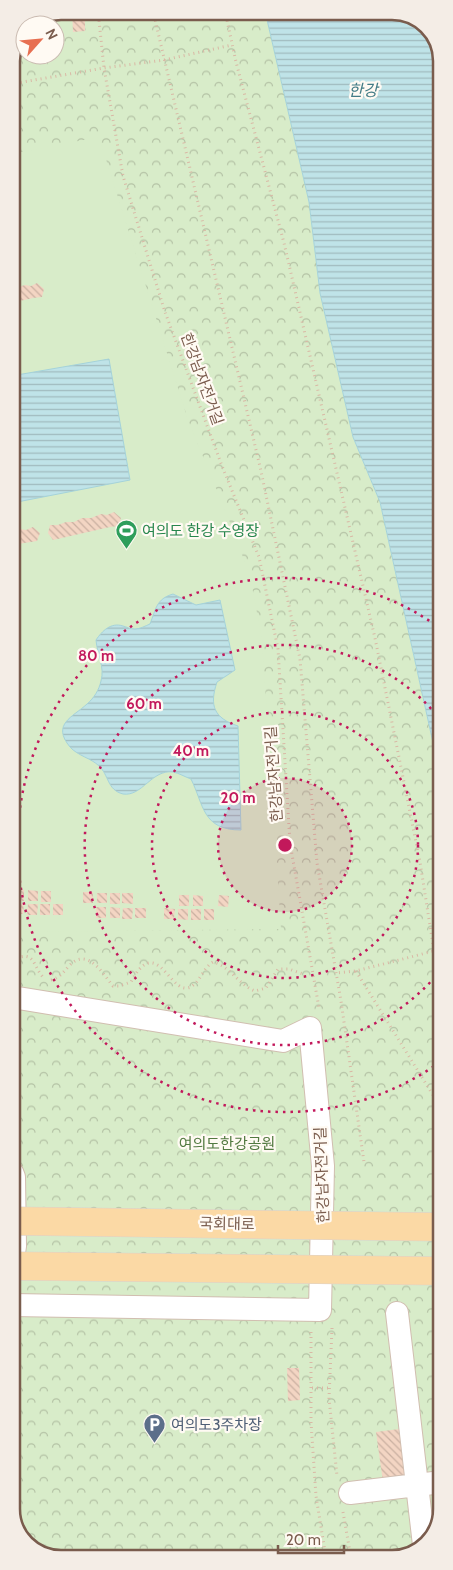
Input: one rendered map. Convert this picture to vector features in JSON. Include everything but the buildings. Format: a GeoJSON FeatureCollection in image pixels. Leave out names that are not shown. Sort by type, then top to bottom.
{"type":"FeatureCollection","features":[{"type":"Feature","properties":{"kind":"main road","name":"국회대로"},"geometry":{"type":"LineString","coordinates":[[20,1221],[433,1227]]}},
{"type":"Feature","properties":{"kind":"main road"},"geometry":{"type":"LineString","coordinates":[[20,1266],[433,1271]]}},
{"type":"Feature","properties":{"kind":"street"},"geometry":{"type":"LineString","coordinates":[[20,998],[283,1041],[310,1028],[322,1166],[320,1310],[20,1315]]}},
{"type":"Feature","properties":{"kind":"street"},"geometry":{"type":"LineString","coordinates":[[397,1313],[423,1536]]}},
{"type":"Feature","properties":{"kind":"street"},"geometry":{"type":"LineString","coordinates":[[343,1493],[433,1483]]}},
{"type":"Feature","properties":{"kind":"path","name":"한강남자전거길"},"geometry":{"type":"LineString","coordinates":[[99,20],[104,68],[124,176],[165,312],[222,466],[259,557],[278,648],[290,844],[320,1013]]}},
{"type":"Feature","properties":{"kind":"path"},"geometry":{"type":"LineString","coordinates":[[155,20],[261,471],[300,659],[316,863],[332,946],[364,1162]]}},
{"type":"Feature","properties":{"kind":"path"},"geometry":{"type":"LineString","coordinates":[[227,20],[284,243],[375,638],[420,862],[433,945]]}},
{"type":"Feature","properties":{"kind":"path"},"geometry":{"type":"LineString","coordinates":[[20,82],[164,60],[232,44]]}},
{"type":"Feature","properties":{"kind":"path"},"geometry":{"type":"LineString","coordinates":[[336,973],[356,971],[433,951]]}},
{"type":"Feature","properties":{"kind":"path"},"geometry":{"type":"LineString","coordinates":[[20,957],[32,959],[41,975],[49,980],[62,976],[75,960],[82,959],[100,968],[114,986],[131,982],[137,970],[144,965],[151,964],[158,965],[179,986],[185,988],[196,984],[207,966],[213,962],[221,964],[246,988],[255,991],[266,988],[278,969],[289,969],[303,974]]}},
{"type":"Feature","properties":{"kind":"path"},"geometry":{"type":"LineString","coordinates":[[356,971],[433,1094]]}},
{"type":"Feature","properties":{"kind":"path"},"geometry":{"type":"LineString","coordinates":[[311,1310],[311,1422],[316,1496],[325,1550]]}},
{"type":"Feature","properties":{"kind":"path"},"geometry":{"type":"LineString","coordinates":[[332,1325],[329,1398],[350,1550]]}},
{"type":"Feature","properties":{"kind":"path"},"geometry":{"type":"LineString","coordinates":[[312,1388],[329,1388]]}},
{"type":"Feature","properties":{"kind":"green space","name":"여의도한강공원"},"geometry":{"type":"Polygon","coordinates":[[[65,20],[267,20],[309,202],[320,293],[353,437],[380,502],[433,743],[432,1517],[431,1522],[419,1540],[405,1548],[392,1550],[59,1550],[45,1547],[30,1536],[22,1522],[20,1509],[20,65],[65,65],[65,20]]]}},
{"type":"Feature","properties":{"kind":"green space","name":"여의도 한강 수영장"},"geometry":{"type":"Polygon","coordinates":[[[99,137],[188,420],[250,576],[262,639],[281,929],[20,932],[20,152],[99,137]]]}},
{"type":"Feature","properties":{"kind":"water","name":"한강"},"geometry":{"type":"Polygon","coordinates":[[[267,20],[394,20],[408,23],[415,27],[430,45],[433,61],[433,743],[380,502],[353,437],[320,293],[309,202],[267,20]]]}},
{"type":"Feature","properties":{"kind":"water"},"geometry":{"type":"Polygon","coordinates":[[[109,359],[130,480],[20,501],[20,374],[109,359]]]}},
{"type":"Feature","properties":{"kind":"water"},"geometry":{"type":"Polygon","coordinates":[[[173,594],[196,605],[220,600],[235,670],[217,682],[214,704],[215,710],[223,719],[238,726],[241,830],[228,829],[211,821],[202,807],[191,779],[173,772],[166,772],[153,778],[142,788],[130,794],[118,792],[111,786],[99,766],[77,753],[65,739],[63,727],[66,722],[90,702],[99,688],[102,671],[96,640],[98,637],[107,628],[115,625],[135,629],[150,624],[155,609],[160,602],[173,594]]]}},
{"type":"Feature","properties":{"kind":"place","name":"여의도 한강 수영장"},"geometry":{"type":"Point","coordinates":[126,550]}},
{"type":"Feature","properties":{"kind":"place","name":"여의도3주차장"},"geometry":{"type":"Point","coordinates":[155,1444]}}]}
